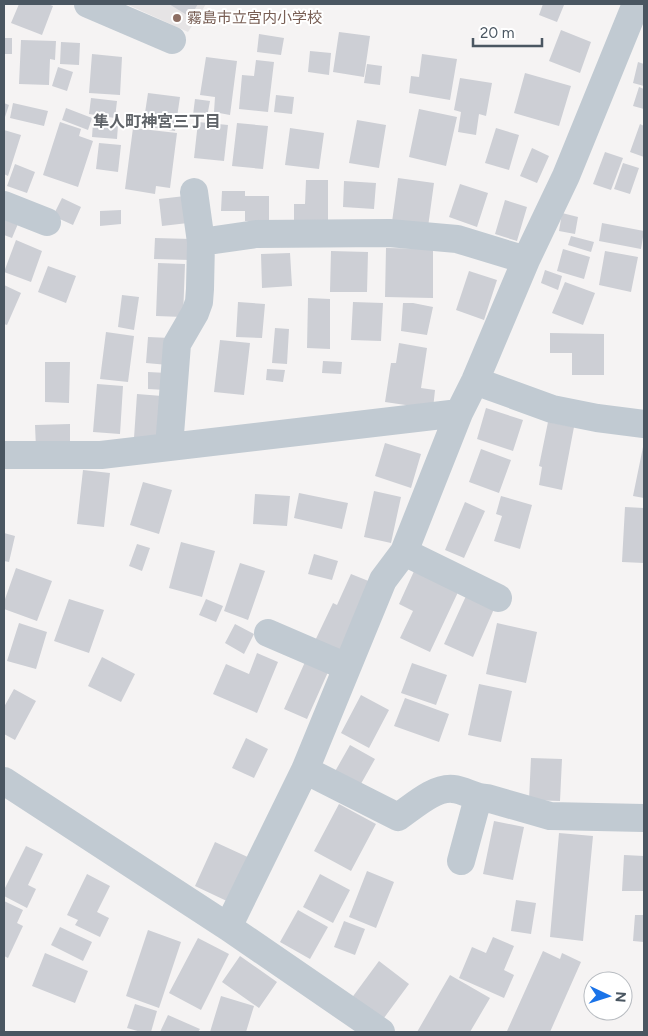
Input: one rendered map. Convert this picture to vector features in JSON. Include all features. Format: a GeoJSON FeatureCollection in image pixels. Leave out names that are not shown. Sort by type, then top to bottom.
{"type":"FeatureCollection","features":[{"type":"Feature","properties":{"kind":"street"},"geometry":{"type":"LineString","coordinates":[[88,4],[172,40]]}},
{"type":"Feature","properties":{"kind":"street"},"geometry":{"type":"LineString","coordinates":[[228,927],[306,770],[383,580],[404,552],[459,413],[526,260],[566,176],[636,4]]}},
{"type":"Feature","properties":{"kind":"street"},"geometry":{"type":"LineString","coordinates":[[169,447],[177,344],[199,302],[201,242],[194,192]]}},
{"type":"Feature","properties":{"kind":"street"},"geometry":{"type":"LineString","coordinates":[[4,204],[47,222]]}},
{"type":"Feature","properties":{"kind":"street"},"geometry":{"type":"LineString","coordinates":[[201,242],[256,234],[389,233],[457,239],[526,260]]}},
{"type":"Feature","properties":{"kind":"street"},"geometry":{"type":"LineString","coordinates":[[475,380],[552,409],[597,418],[644,424]]}},
{"type":"Feature","properties":{"kind":"street"},"geometry":{"type":"LineString","coordinates":[[4,455],[101,455],[459,413]]}},
{"type":"Feature","properties":{"kind":"street"},"geometry":{"type":"LineString","coordinates":[[404,552],[498,598]]}},
{"type":"Feature","properties":{"kind":"street"},"geometry":{"type":"LineString","coordinates":[[268,633],[347,667]]}},
{"type":"Feature","properties":{"kind":"street"},"geometry":{"type":"LineString","coordinates":[[306,770],[398,817],[436,792],[453,789],[478,798],[487,798],[550,816],[644,818]]}},
{"type":"Feature","properties":{"kind":"street"},"geometry":{"type":"LineString","coordinates":[[4,781],[228,927],[351,1024],[381,1032]]}},
{"type":"Feature","properties":{"kind":"street"},"geometry":{"type":"LineString","coordinates":[[461,861],[478,798]]}},
{"type":"Feature","properties":{"kind":"shaded area","name":"霧島市立宮内小学校"},"geometry":{"type":"Polygon","coordinates":[[[126,4],[206,4],[188,32],[126,4]]]}},
{"type":"Feature","properties":{"kind":"building"},"geometry":{"type":"Polygon","coordinates":[[[19,4],[48,4],[53,6],[42,35],[11,23],[19,4]]]}},
{"type":"Feature","properties":{"kind":"building"},"geometry":{"type":"Polygon","coordinates":[[[169,4],[198,4],[190,17],[169,4]]]}},
{"type":"Feature","properties":{"kind":"building"},"geometry":{"type":"Polygon","coordinates":[[[543,4],[564,5],[557,22],[539,15],[543,4]]]}},
{"type":"Feature","properties":{"kind":"building"},"geometry":{"type":"Polygon","coordinates":[[[561,30],[591,42],[580,73],[549,61],[561,30]]]}},
{"type":"Feature","properties":{"kind":"building"},"geometry":{"type":"Polygon","coordinates":[[[339,32],[370,36],[364,77],[333,72],[339,32]]]}},
{"type":"Feature","properties":{"kind":"building"},"geometry":{"type":"Polygon","coordinates":[[[259,34],[284,38],[281,55],[257,52],[259,34]]]}},
{"type":"Feature","properties":{"kind":"building"},"geometry":{"type":"Polygon","coordinates":[[[4,38],[12,38],[12,54],[4,54],[4,38]]]}},
{"type":"Feature","properties":{"kind":"building"},"geometry":{"type":"Polygon","coordinates":[[[21,40],[56,41],[55,60],[50,59],[49,85],[19,84],[21,40]]]}},
{"type":"Feature","properties":{"kind":"building"},"geometry":{"type":"Polygon","coordinates":[[[61,42],[80,43],[79,65],[60,64],[61,42]]]}},
{"type":"Feature","properties":{"kind":"building"},"geometry":{"type":"Polygon","coordinates":[[[310,51],[331,53],[329,75],[308,72],[310,51]]]}},
{"type":"Feature","properties":{"kind":"building"},"geometry":{"type":"Polygon","coordinates":[[[92,54],[122,57],[120,95],[89,93],[92,54]]]}},
{"type":"Feature","properties":{"kind":"building"},"geometry":{"type":"Polygon","coordinates":[[[422,54],[457,59],[450,100],[409,93],[411,76],[419,77],[422,54]]]}},
{"type":"Feature","properties":{"kind":"building"},"geometry":{"type":"Polygon","coordinates":[[[206,57],[237,61],[230,115],[214,112],[215,97],[200,95],[206,57]]]}},
{"type":"Feature","properties":{"kind":"building"},"geometry":{"type":"Polygon","coordinates":[[[256,60],[274,62],[268,112],[239,109],[242,75],[254,76],[256,60]]]}},
{"type":"Feature","properties":{"kind":"building"},"geometry":{"type":"Polygon","coordinates":[[[638,62],[644,64],[644,86],[633,83],[638,62]]]}},
{"type":"Feature","properties":{"kind":"building"},"geometry":{"type":"Polygon","coordinates":[[[367,64],[382,66],[380,85],[364,83],[367,64]]]}},
{"type":"Feature","properties":{"kind":"building"},"geometry":{"type":"Polygon","coordinates":[[[58,67],[73,72],[67,91],[52,86],[58,67]]]}},
{"type":"Feature","properties":{"kind":"building"},"geometry":{"type":"Polygon","coordinates":[[[525,73],[571,86],[559,126],[514,113],[525,73]]]}},
{"type":"Feature","properties":{"kind":"building"},"geometry":{"type":"Polygon","coordinates":[[[460,78],[492,83],[486,116],[479,114],[476,135],[458,132],[461,112],[454,110],[460,78]]]}},
{"type":"Feature","properties":{"kind":"building"},"geometry":{"type":"Polygon","coordinates":[[[639,87],[644,89],[644,109],[633,106],[639,87]]]}},
{"type":"Feature","properties":{"kind":"building"},"geometry":{"type":"Polygon","coordinates":[[[148,93],[180,97],[175,131],[143,126],[148,93]]]}},
{"type":"Feature","properties":{"kind":"building"},"geometry":{"type":"Polygon","coordinates":[[[276,95],[294,97],[292,114],[274,112],[276,95]]]}},
{"type":"Feature","properties":{"kind":"building"},"geometry":{"type":"Polygon","coordinates":[[[91,98],[117,101],[115,118],[89,114],[91,98]]]}},
{"type":"Feature","properties":{"kind":"building"},"geometry":{"type":"Polygon","coordinates":[[[195,99],[210,101],[207,117],[193,115],[195,99]]]}},
{"type":"Feature","properties":{"kind":"building"},"geometry":{"type":"Polygon","coordinates":[[[4,103],[9,105],[4,120],[4,103]]]}},
{"type":"Feature","properties":{"kind":"building"},"geometry":{"type":"Polygon","coordinates":[[[13,103],[48,111],[44,126],[10,118],[13,103]]]}},
{"type":"Feature","properties":{"kind":"building"},"geometry":{"type":"Polygon","coordinates":[[[66,108],[92,118],[88,130],[62,120],[66,108]]]}},
{"type":"Feature","properties":{"kind":"building"},"geometry":{"type":"Polygon","coordinates":[[[419,109],[457,117],[446,166],[409,157],[419,109]]]}},
{"type":"Feature","properties":{"kind":"building"},"geometry":{"type":"Polygon","coordinates":[[[357,120],[386,125],[379,168],[349,163],[357,120]]]}},
{"type":"Feature","properties":{"kind":"building"},"geometry":{"type":"Polygon","coordinates":[[[60,122],[81,129],[79,136],[93,141],[78,187],[43,175],[60,122]]]}},
{"type":"Feature","properties":{"kind":"building"},"geometry":{"type":"Polygon","coordinates":[[[198,122],[228,125],[224,161],[194,158],[198,122]]]}},
{"type":"Feature","properties":{"kind":"building"},"geometry":{"type":"Polygon","coordinates":[[[93,123],[118,125],[117,139],[92,137],[93,123]]]}},
{"type":"Feature","properties":{"kind":"building"},"geometry":{"type":"Polygon","coordinates":[[[237,123],[268,126],[263,169],[232,166],[237,123]]]}},
{"type":"Feature","properties":{"kind":"building"},"geometry":{"type":"Polygon","coordinates":[[[640,124],[644,126],[644,157],[630,152],[640,124]]]}},
{"type":"Feature","properties":{"kind":"building"},"geometry":{"type":"Polygon","coordinates":[[[133,128],[177,133],[170,188],[156,186],[155,194],[125,189],[133,128]]]}},
{"type":"Feature","properties":{"kind":"building"},"geometry":{"type":"Polygon","coordinates":[[[290,128],[324,133],[319,169],[285,165],[290,128]]]}},
{"type":"Feature","properties":{"kind":"building"},"geometry":{"type":"Polygon","coordinates":[[[496,128],[519,135],[509,170],[485,163],[496,128]]]}},
{"type":"Feature","properties":{"kind":"building"},"geometry":{"type":"Polygon","coordinates":[[[4,130],[21,135],[8,176],[4,174],[4,130]]]}},
{"type":"Feature","properties":{"kind":"building"},"geometry":{"type":"Polygon","coordinates":[[[99,143],[121,145],[118,172],[96,169],[99,143]]]}},
{"type":"Feature","properties":{"kind":"building"},"geometry":{"type":"Polygon","coordinates":[[[532,148],[549,156],[537,183],[520,176],[532,148]]]}},
{"type":"Feature","properties":{"kind":"building"},"geometry":{"type":"Polygon","coordinates":[[[605,152],[623,158],[611,190],[593,184],[605,152]]]}},
{"type":"Feature","properties":{"kind":"building"},"geometry":{"type":"Polygon","coordinates":[[[623,163],[639,168],[630,194],[614,189],[623,163]]]}},
{"type":"Feature","properties":{"kind":"building"},"geometry":{"type":"Polygon","coordinates":[[[15,164],[35,172],[27,193],[7,186],[15,164]]]}},
{"type":"Feature","properties":{"kind":"building"},"geometry":{"type":"Polygon","coordinates":[[[398,178],[434,183],[428,227],[392,222],[398,178]]]}},
{"type":"Feature","properties":{"kind":"building"},"geometry":{"type":"Polygon","coordinates":[[[306,180],[328,180],[328,220],[294,220],[294,204],[305,204],[306,180]]]}},
{"type":"Feature","properties":{"kind":"building"},"geometry":{"type":"Polygon","coordinates":[[[344,181],[376,183],[374,209],[343,207],[344,181]]]}},
{"type":"Feature","properties":{"kind":"building"},"geometry":{"type":"Polygon","coordinates":[[[460,184],[488,193],[477,227],[449,217],[460,184]]]}},
{"type":"Feature","properties":{"kind":"building"},"geometry":{"type":"Polygon","coordinates":[[[222,191],[245,191],[245,196],[269,196],[269,221],[245,221],[245,211],[221,211],[222,191]]]}},
{"type":"Feature","properties":{"kind":"building"},"geometry":{"type":"Polygon","coordinates":[[[185,196],[188,223],[162,226],[159,199],[185,196]]]}},
{"type":"Feature","properties":{"kind":"building"},"geometry":{"type":"Polygon","coordinates":[[[62,198],[81,207],[73,225],[53,216],[62,198]]]}},
{"type":"Feature","properties":{"kind":"building"},"geometry":{"type":"Polygon","coordinates":[[[505,200],[527,207],[517,241],[495,234],[505,200]]]}},
{"type":"Feature","properties":{"kind":"building"},"geometry":{"type":"Polygon","coordinates":[[[121,210],[121,224],[100,226],[100,211],[121,210]]]}},
{"type":"Feature","properties":{"kind":"building"},"geometry":{"type":"Polygon","coordinates":[[[4,213],[20,219],[12,238],[4,235],[4,213]]]}},
{"type":"Feature","properties":{"kind":"building"},"geometry":{"type":"Polygon","coordinates":[[[562,213],[578,217],[575,234],[559,231],[562,213]]]}},
{"type":"Feature","properties":{"kind":"building"},"geometry":{"type":"Polygon","coordinates":[[[602,223],[644,231],[641,249],[599,241],[602,223]]]}},
{"type":"Feature","properties":{"kind":"building"},"geometry":{"type":"Polygon","coordinates":[[[571,236],[594,242],[591,252],[568,245],[571,236]]]}},
{"type":"Feature","properties":{"kind":"building"},"geometry":{"type":"Polygon","coordinates":[[[155,238],[192,239],[191,260],[154,259],[155,238]]]}},
{"type":"Feature","properties":{"kind":"building"},"geometry":{"type":"Polygon","coordinates":[[[16,240],[42,251],[31,282],[4,272],[16,240]]]}},
{"type":"Feature","properties":{"kind":"building"},"geometry":{"type":"Polygon","coordinates":[[[386,248],[433,249],[433,298],[385,297],[386,248]]]}},
{"type":"Feature","properties":{"kind":"building"},"geometry":{"type":"Polygon","coordinates":[[[563,249],[590,257],[584,279],[557,271],[563,249]]]}},
{"type":"Feature","properties":{"kind":"building"},"geometry":{"type":"Polygon","coordinates":[[[331,251],[368,252],[367,292],[330,292],[331,251]]]}},
{"type":"Feature","properties":{"kind":"building"},"geometry":{"type":"Polygon","coordinates":[[[605,251],[638,257],[631,292],[599,285],[605,251]]]}},
{"type":"Feature","properties":{"kind":"building"},"geometry":{"type":"Polygon","coordinates":[[[290,253],[292,286],[262,288],[261,254],[290,253]]]}},
{"type":"Feature","properties":{"kind":"building"},"geometry":{"type":"Polygon","coordinates":[[[158,263],[185,264],[183,317],[156,316],[158,263]]]}},
{"type":"Feature","properties":{"kind":"building"},"geometry":{"type":"Polygon","coordinates":[[[48,266],[76,276],[66,303],[38,292],[48,266]]]}},
{"type":"Feature","properties":{"kind":"building"},"geometry":{"type":"Polygon","coordinates":[[[545,270],[562,276],[558,290],[541,283],[545,270]]]}},
{"type":"Feature","properties":{"kind":"building"},"geometry":{"type":"Polygon","coordinates":[[[469,271],[497,280],[484,320],[456,310],[469,271]]]}},
{"type":"Feature","properties":{"kind":"building"},"geometry":{"type":"Polygon","coordinates":[[[565,282],[595,293],[583,325],[552,313],[565,282]]]}},
{"type":"Feature","properties":{"kind":"building"},"geometry":{"type":"Polygon","coordinates":[[[4,285],[21,293],[7,325],[4,324],[4,285]]]}},
{"type":"Feature","properties":{"kind":"building"},"geometry":{"type":"Polygon","coordinates":[[[122,295],[139,297],[134,330],[118,327],[122,295]]]}},
{"type":"Feature","properties":{"kind":"building"},"geometry":{"type":"Polygon","coordinates":[[[308,298],[330,299],[330,349],[307,348],[308,298]]]}},
{"type":"Feature","properties":{"kind":"building"},"geometry":{"type":"Polygon","coordinates":[[[238,302],[265,304],[262,338],[236,337],[238,302]]]}},
{"type":"Feature","properties":{"kind":"building"},"geometry":{"type":"Polygon","coordinates":[[[353,302],[383,303],[381,341],[351,340],[353,302]]]}},
{"type":"Feature","properties":{"kind":"building"},"geometry":{"type":"Polygon","coordinates":[[[403,303],[433,307],[427,335],[401,331],[403,303]]]}},
{"type":"Feature","properties":{"kind":"building"},"geometry":{"type":"Polygon","coordinates":[[[275,328],[289,329],[287,364],[272,363],[275,328]]]}},
{"type":"Feature","properties":{"kind":"building"},"geometry":{"type":"Polygon","coordinates":[[[106,332],[134,336],[128,382],[100,379],[106,332]]]}},
{"type":"Feature","properties":{"kind":"building"},"geometry":{"type":"Polygon","coordinates":[[[550,333],[604,334],[604,375],[572,375],[572,353],[550,353],[550,333]]]}},
{"type":"Feature","properties":{"kind":"building"},"geometry":{"type":"Polygon","coordinates":[[[148,337],[170,338],[168,365],[146,363],[148,337]]]}},
{"type":"Feature","properties":{"kind":"building"},"geometry":{"type":"Polygon","coordinates":[[[220,340],[250,343],[244,395],[214,392],[220,340]]]}},
{"type":"Feature","properties":{"kind":"building"},"geometry":{"type":"Polygon","coordinates":[[[399,343],[427,348],[421,388],[435,390],[433,409],[385,402],[391,363],[396,363],[399,343]]]}},
{"type":"Feature","properties":{"kind":"building"},"geometry":{"type":"Polygon","coordinates":[[[323,361],[342,362],[341,374],[322,373],[323,361]]]}},
{"type":"Feature","properties":{"kind":"building"},"geometry":{"type":"Polygon","coordinates":[[[45,362],[70,362],[69,403],[45,402],[45,362]]]}},
{"type":"Feature","properties":{"kind":"building"},"geometry":{"type":"Polygon","coordinates":[[[267,369],[285,370],[283,382],[266,380],[267,369]]]}},
{"type":"Feature","properties":{"kind":"building"},"geometry":{"type":"Polygon","coordinates":[[[148,372],[167,373],[166,390],[148,389],[148,372]]]}},
{"type":"Feature","properties":{"kind":"building"},"geometry":{"type":"Polygon","coordinates":[[[97,384],[123,386],[120,434],[93,432],[97,384]]]}},
{"type":"Feature","properties":{"kind":"building"},"geometry":{"type":"Polygon","coordinates":[[[137,394],[162,396],[159,439],[134,438],[137,394]]]}},
{"type":"Feature","properties":{"kind":"building"},"geometry":{"type":"Polygon","coordinates":[[[486,408],[523,420],[513,451],[477,439],[486,408]]]}},
{"type":"Feature","properties":{"kind":"building"},"geometry":{"type":"Polygon","coordinates":[[[548,422],[574,427],[562,490],[539,485],[542,467],[539,466],[548,422]]]}},
{"type":"Feature","properties":{"kind":"building"},"geometry":{"type":"Polygon","coordinates":[[[70,424],[70,446],[36,448],[35,425],[70,424]]]}},
{"type":"Feature","properties":{"kind":"building"},"geometry":{"type":"Polygon","coordinates":[[[385,443],[421,454],[411,488],[375,476],[385,443]]]}},
{"type":"Feature","properties":{"kind":"building"},"geometry":{"type":"Polygon","coordinates":[[[644,447],[644,498],[633,496],[644,447]]]}},
{"type":"Feature","properties":{"kind":"building"},"geometry":{"type":"Polygon","coordinates":[[[481,449],[511,460],[499,493],[469,482],[481,449]]]}},
{"type":"Feature","properties":{"kind":"building"},"geometry":{"type":"Polygon","coordinates":[[[83,470],[110,473],[104,527],[77,524],[83,470]]]}},
{"type":"Feature","properties":{"kind":"building"},"geometry":{"type":"Polygon","coordinates":[[[143,482],[172,490],[159,534],[130,525],[143,482]]]}},
{"type":"Feature","properties":{"kind":"building"},"geometry":{"type":"Polygon","coordinates":[[[374,491],[401,497],[391,543],[364,537],[374,491]]]}},
{"type":"Feature","properties":{"kind":"building"},"geometry":{"type":"Polygon","coordinates":[[[299,493],[348,503],[342,529],[294,518],[299,493]]]}},
{"type":"Feature","properties":{"kind":"building"},"geometry":{"type":"Polygon","coordinates":[[[255,494],[290,496],[287,526],[253,524],[255,494]]]}},
{"type":"Feature","properties":{"kind":"building"},"geometry":{"type":"Polygon","coordinates":[[[501,496],[532,505],[520,549],[494,541],[502,516],[496,514],[501,496]]]}},
{"type":"Feature","properties":{"kind":"building"},"geometry":{"type":"Polygon","coordinates":[[[465,502],[485,511],[464,558],[445,550],[465,502]]]}},
{"type":"Feature","properties":{"kind":"building"},"geometry":{"type":"Polygon","coordinates":[[[625,507],[644,508],[644,563],[622,562],[625,507]]]}},
{"type":"Feature","properties":{"kind":"building"},"geometry":{"type":"Polygon","coordinates":[[[4,533],[15,536],[9,562],[4,561],[4,533]]]}},
{"type":"Feature","properties":{"kind":"building"},"geometry":{"type":"Polygon","coordinates":[[[181,542],[215,551],[202,597],[169,588],[181,542]]]}},
{"type":"Feature","properties":{"kind":"building"},"geometry":{"type":"Polygon","coordinates":[[[137,544],[150,548],[142,571],[129,566],[137,544]]]}},
{"type":"Feature","properties":{"kind":"building"},"geometry":{"type":"Polygon","coordinates":[[[314,554],[338,561],[332,580],[308,574],[314,554]]]}},
{"type":"Feature","properties":{"kind":"building"},"geometry":{"type":"Polygon","coordinates":[[[240,563],[265,571],[248,620],[224,611],[240,563]]]}},
{"type":"Feature","properties":{"kind":"building"},"geometry":{"type":"Polygon","coordinates":[[[16,568],[52,581],[37,621],[4,609],[4,602],[16,568]]]}},
{"type":"Feature","properties":{"kind":"building"},"geometry":{"type":"Polygon","coordinates":[[[415,569],[459,590],[430,652],[400,638],[413,611],[399,604],[415,569]]]}},
{"type":"Feature","properties":{"kind":"building"},"geometry":{"type":"Polygon","coordinates":[[[351,574],[376,584],[341,659],[313,645],[333,603],[337,605],[351,574]]]}},
{"type":"Feature","properties":{"kind":"building"},"geometry":{"type":"Polygon","coordinates":[[[466,596],[494,609],[473,657],[444,644],[466,596]]]}},
{"type":"Feature","properties":{"kind":"building"},"geometry":{"type":"Polygon","coordinates":[[[69,599],[104,610],[89,653],[54,641],[69,599]]]}},
{"type":"Feature","properties":{"kind":"building"},"geometry":{"type":"Polygon","coordinates":[[[206,599],[223,606],[216,622],[199,615],[206,599]]]}},
{"type":"Feature","properties":{"kind":"building"},"geometry":{"type":"Polygon","coordinates":[[[19,623],[47,632],[36,669],[7,661],[19,623]]]}},
{"type":"Feature","properties":{"kind":"building"},"geometry":{"type":"Polygon","coordinates":[[[497,623],[537,632],[526,683],[486,674],[497,623]]]}},
{"type":"Feature","properties":{"kind":"building"},"geometry":{"type":"Polygon","coordinates":[[[235,624],[254,634],[244,654],[225,643],[235,624]]]}},
{"type":"Feature","properties":{"kind":"building"},"geometry":{"type":"Polygon","coordinates":[[[257,653],[278,662],[257,713],[213,694],[226,664],[249,674],[257,653]]]}},
{"type":"Feature","properties":{"kind":"building"},"geometry":{"type":"Polygon","coordinates":[[[102,657],[135,674],[121,702],[88,686],[102,657]]]}},
{"type":"Feature","properties":{"kind":"building"},"geometry":{"type":"Polygon","coordinates":[[[305,662],[328,672],[307,719],[284,709],[305,662]]]}},
{"type":"Feature","properties":{"kind":"building"},"geometry":{"type":"Polygon","coordinates":[[[412,663],[447,675],[436,705],[401,693],[412,663]]]}},
{"type":"Feature","properties":{"kind":"building"},"geometry":{"type":"Polygon","coordinates":[[[479,684],[512,691],[501,742],[468,735],[479,684]]]}},
{"type":"Feature","properties":{"kind":"building"},"geometry":{"type":"Polygon","coordinates":[[[14,689],[36,701],[15,740],[4,734],[4,707],[14,689]]]}},
{"type":"Feature","properties":{"kind":"building"},"geometry":{"type":"Polygon","coordinates":[[[361,695],[389,710],[369,748],[341,733],[361,695]]]}},
{"type":"Feature","properties":{"kind":"building"},"geometry":{"type":"Polygon","coordinates":[[[405,698],[449,714],[439,742],[394,726],[405,698]]]}},
{"type":"Feature","properties":{"kind":"building"},"geometry":{"type":"Polygon","coordinates":[[[246,738],[268,749],[254,778],[232,768],[246,738]]]}},
{"type":"Feature","properties":{"kind":"building"},"geometry":{"type":"Polygon","coordinates":[[[350,745],[375,759],[358,789],[333,775],[350,745]]]}},
{"type":"Feature","properties":{"kind":"building"},"geometry":{"type":"Polygon","coordinates":[[[531,758],[562,759],[560,801],[529,800],[531,758]]]}},
{"type":"Feature","properties":{"kind":"building"},"geometry":{"type":"Polygon","coordinates":[[[339,804],[376,824],[351,871],[314,851],[339,804]]]}},
{"type":"Feature","properties":{"kind":"building"},"geometry":{"type":"Polygon","coordinates":[[[494,821],[524,827],[513,880],[483,874],[494,821]]]}},
{"type":"Feature","properties":{"kind":"building"},"geometry":{"type":"Polygon","coordinates":[[[559,833],[593,836],[583,941],[550,937],[559,833]]]}},
{"type":"Feature","properties":{"kind":"building"},"geometry":{"type":"Polygon","coordinates":[[[215,842],[252,859],[231,903],[195,886],[215,842]]]}},
{"type":"Feature","properties":{"kind":"building"},"geometry":{"type":"Polygon","coordinates":[[[26,846],[43,854],[28,885],[36,889],[27,908],[4,896],[4,890],[26,846]]]}},
{"type":"Feature","properties":{"kind":"building"},"geometry":{"type":"Polygon","coordinates":[[[624,855],[644,856],[644,891],[622,891],[624,855]]]}},
{"type":"Feature","properties":{"kind":"building"},"geometry":{"type":"Polygon","coordinates":[[[367,871],[394,882],[376,928],[349,917],[367,871]]]}},
{"type":"Feature","properties":{"kind":"building"},"geometry":{"type":"Polygon","coordinates":[[[87,874],[110,886],[97,912],[109,918],[100,937],[75,925],[78,920],[67,915],[87,874]]]}},
{"type":"Feature","properties":{"kind":"building"},"geometry":{"type":"Polygon","coordinates":[[[320,874],[350,890],[333,923],[303,907],[320,874]]]}},
{"type":"Feature","properties":{"kind":"building"},"geometry":{"type":"Polygon","coordinates":[[[516,900],[536,903],[531,934],[511,931],[516,900]]]}},
{"type":"Feature","properties":{"kind":"building"},"geometry":{"type":"Polygon","coordinates":[[[4,901],[23,910],[17,923],[23,926],[8,958],[4,956],[4,901]]]}},
{"type":"Feature","properties":{"kind":"building"},"geometry":{"type":"Polygon","coordinates":[[[298,910],[328,927],[310,959],[280,942],[298,910]]]}},
{"type":"Feature","properties":{"kind":"building"},"geometry":{"type":"Polygon","coordinates":[[[635,915],[644,915],[644,942],[633,941],[635,915]]]}},
{"type":"Feature","properties":{"kind":"building"},"geometry":{"type":"Polygon","coordinates":[[[344,921],[365,929],[355,955],[334,947],[344,921]]]}},
{"type":"Feature","properties":{"kind":"building"},"geometry":{"type":"Polygon","coordinates":[[[60,927],[92,942],[83,961],[51,945],[60,927]]]}},
{"type":"Feature","properties":{"kind":"building"},"geometry":{"type":"Polygon","coordinates":[[[148,930],[181,942],[159,1008],[126,996],[148,930]]]}},
{"type":"Feature","properties":{"kind":"building"},"geometry":{"type":"Polygon","coordinates":[[[493,937],[514,946],[504,970],[514,975],[504,998],[459,978],[472,947],[486,953],[493,937]]]}},
{"type":"Feature","properties":{"kind":"building"},"geometry":{"type":"Polygon","coordinates":[[[198,938],[229,954],[201,1010],[169,993],[198,938]]]}},
{"type":"Feature","properties":{"kind":"building"},"geometry":{"type":"Polygon","coordinates":[[[543,951],[560,959],[562,953],[581,962],[550,1032],[509,1032],[507,1031],[543,951]]]}},
{"type":"Feature","properties":{"kind":"building"},"geometry":{"type":"Polygon","coordinates":[[[45,953],[88,971],[75,1003],[32,986],[45,953]]]}},
{"type":"Feature","properties":{"kind":"building"},"geometry":{"type":"Polygon","coordinates":[[[240,956],[277,982],[259,1008],[222,982],[240,956]]]}},
{"type":"Feature","properties":{"kind":"building"},"geometry":{"type":"Polygon","coordinates":[[[379,961],[409,984],[381,1022],[351,999],[379,961]]]}},
{"type":"Feature","properties":{"kind":"building"},"geometry":{"type":"Polygon","coordinates":[[[450,975],[490,998],[470,1032],[417,1032],[450,975]]]}},
{"type":"Feature","properties":{"kind":"building"},"geometry":{"type":"Polygon","coordinates":[[[221,996],[254,1006],[246,1032],[210,1032],[221,996]]]}},
{"type":"Feature","properties":{"kind":"building"},"geometry":{"type":"Polygon","coordinates":[[[135,1004],[157,1011],[151,1032],[141,1032],[127,1028],[135,1004]]]}},
{"type":"Feature","properties":{"kind":"building"},"geometry":{"type":"Polygon","coordinates":[[[168,1015],[200,1029],[198,1032],[160,1032],[168,1015]]]}},
{"type":"Feature","properties":{"kind":"place","name":"霧島市立宮内小学校"},"geometry":{"type":"Point","coordinates":[177,18]}},
{"type":"Feature","properties":{"kind":"district","name":"隼人町神宮三丁目"},"geometry":{"type":"Point","coordinates":[157,121]}}]}
